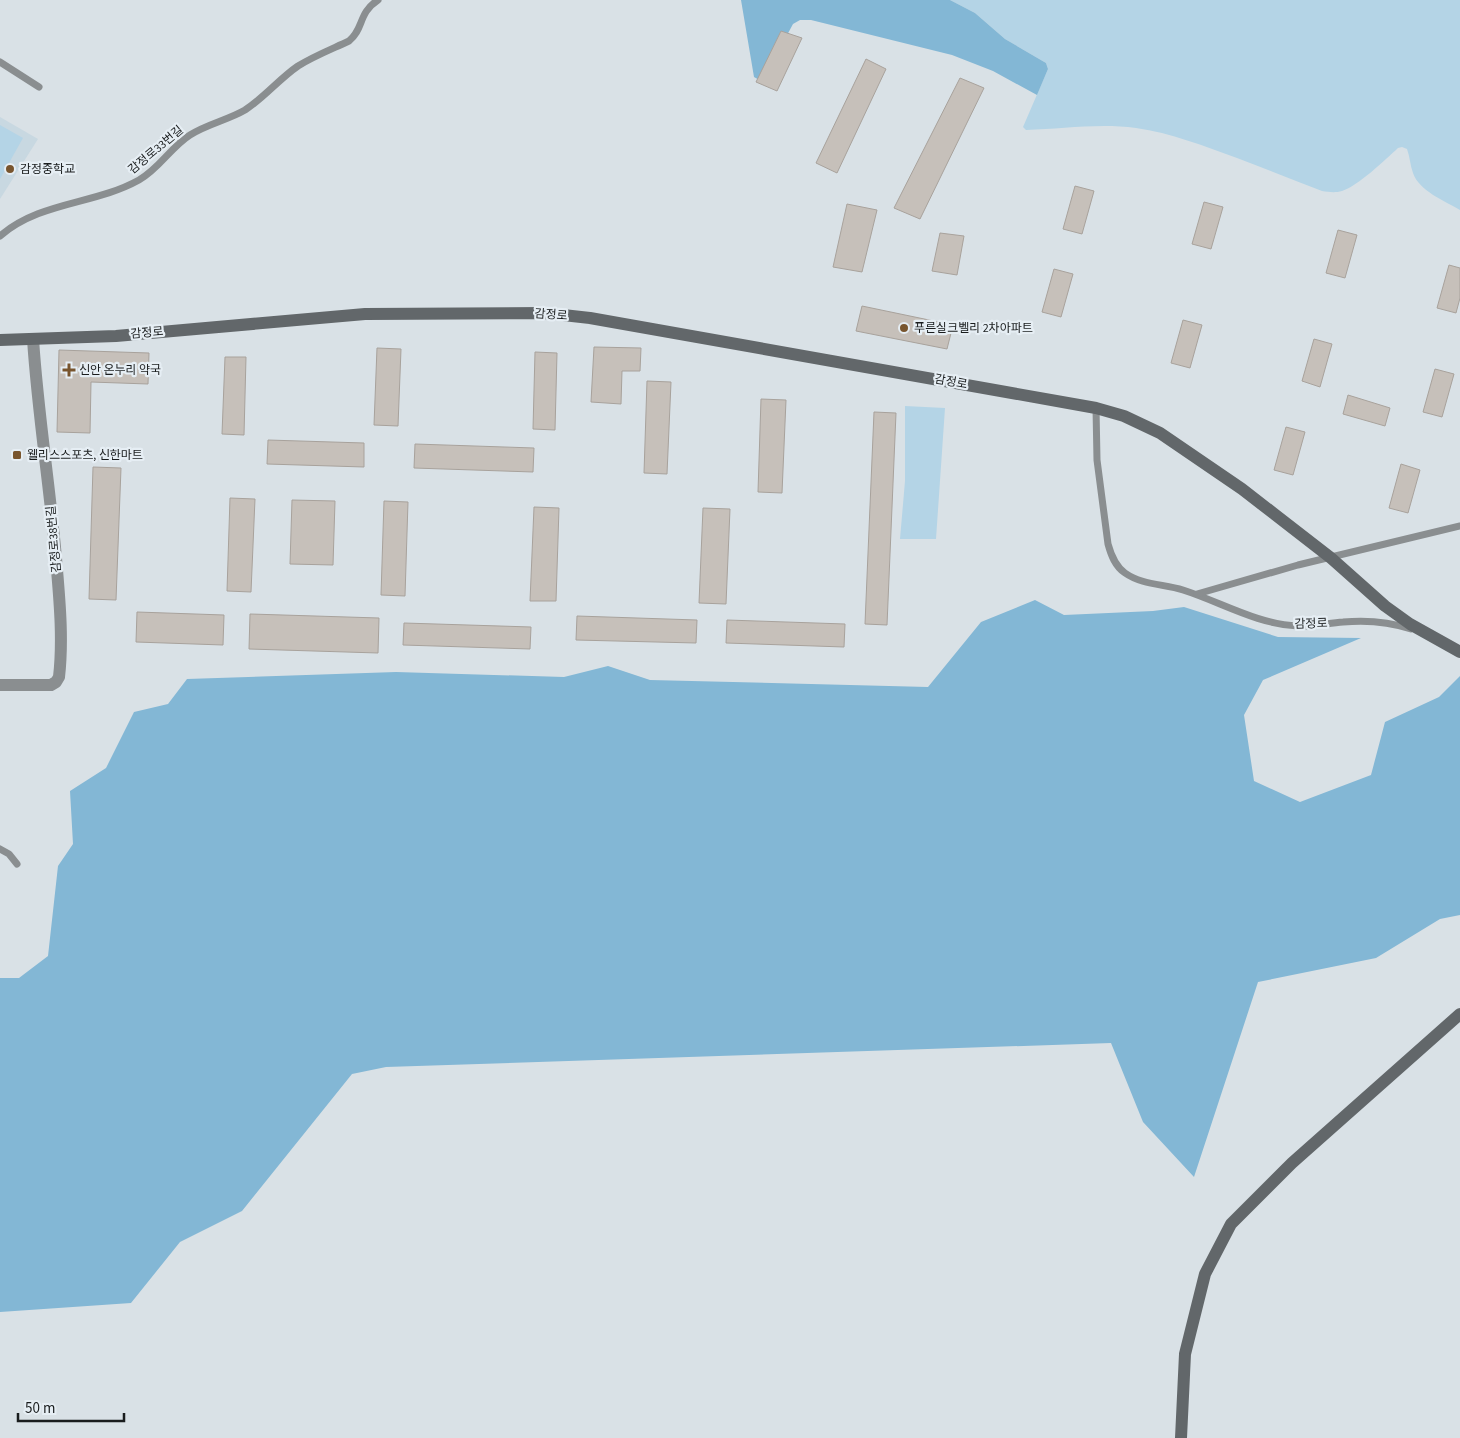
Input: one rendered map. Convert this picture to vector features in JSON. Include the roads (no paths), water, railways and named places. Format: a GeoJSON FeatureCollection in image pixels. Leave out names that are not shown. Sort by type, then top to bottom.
{"type":"FeatureCollection","features":[{"type":"Feature","properties":{"kind":"street","name":"감정로"},"geometry":{"type":"LineString","coordinates":[[0,340],[116,336],[365,314],[545,313],[590,318],[1096,408],[1124,416],[1160,433],[1242,489],[1331,558],[1386,606],[1410,624],[1460,652]]}},
{"type":"Feature","properties":{"kind":"street","name":"감정로38번길"},"geometry":{"type":"LineString","coordinates":[[0,685],[51,685],[59,677],[58,587],[49,490],[39,417],[33,339]]}},
{"type":"Feature","properties":{"kind":"street"},"geometry":{"type":"LineString","coordinates":[[1181,1438],[1185,1354],[1205,1274],[1231,1224],[1292,1162],[1460,1014]]}},
{"type":"Feature","properties":{"kind":"lane","name":"감정로33번길"},"geometry":{"type":"LineString","coordinates":[[0,236],[18,223],[38,213],[112,192],[142,178],[189,135],[244,110],[299,66],[349,41],[354,37],[365,11],[378,0]]}},
{"type":"Feature","properties":{"kind":"lane"},"geometry":{"type":"LineString","coordinates":[[0,62],[39,87]]}},
{"type":"Feature","properties":{"kind":"lane","name":"감정로"},"geometry":{"type":"LineString","coordinates":[[1096,408],[1097,460],[1108,544],[1112,556],[1124,572],[1135,579],[1197,594],[1243,614],[1266,621],[1296,626],[1314,626],[1343,622],[1380,623],[1404,626],[1428,635]]}},
{"type":"Feature","properties":{"kind":"lane","name":"감정로"},"geometry":{"type":"LineString","coordinates":[[1197,594],[1298,565],[1460,526]]}},
{"type":"Feature","properties":{"kind":"lane"},"geometry":{"type":"LineString","coordinates":[[0,849],[9,854],[17,864]]}},
{"type":"Feature","properties":{"kind":"place","name":"감정중학교"},"geometry":{"type":"Point","coordinates":[10,169]}},
{"type":"Feature","properties":{"kind":"place","name":"푸른실크벨리 2차아파트"},"geometry":{"type":"Point","coordinates":[904,328]}},
{"type":"Feature","properties":{"kind":"place","name":"신안 온누리 약국"},"geometry":{"type":"Point","coordinates":[69,370]}},
{"type":"Feature","properties":{"kind":"place","name":"웰리스스포츠, 신한마트"},"geometry":{"type":"Point","coordinates":[17,455]}}]}
